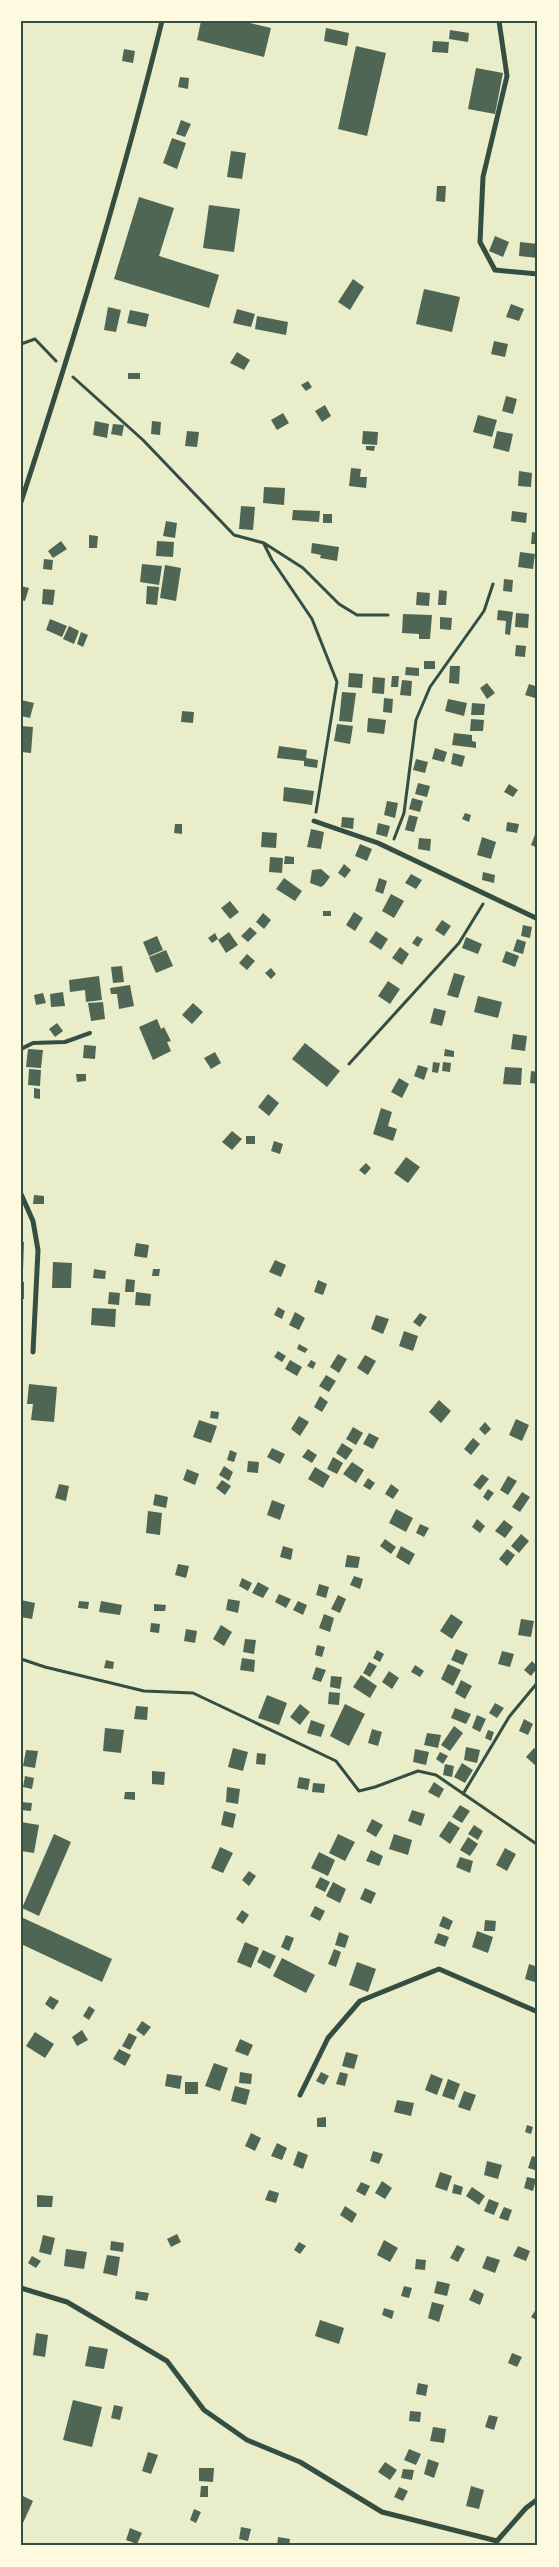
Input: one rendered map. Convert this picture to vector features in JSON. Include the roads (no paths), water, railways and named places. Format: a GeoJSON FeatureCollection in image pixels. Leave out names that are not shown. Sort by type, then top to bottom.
{"type":"FeatureCollection","features":[{"type":"Feature","properties":{"kind":"street"},"geometry":{"type":"LineString","coordinates":[[21,502],[64,370],[135,132],[162,21]]}},
{"type":"Feature","properties":{"kind":"street"},"geometry":{"type":"LineString","coordinates":[[499,21],[507,76],[483,177],[480,242],[495,270],[538,274]]}},
{"type":"Feature","properties":{"kind":"street"},"geometry":{"type":"LineString","coordinates":[[314,821],[390,849],[538,919]]}},
{"type":"Feature","properties":{"kind":"street"},"geometry":{"type":"LineString","coordinates":[[21,1194],[33,1221],[38,1250],[33,1352]]}},
{"type":"Feature","properties":{"kind":"street"},"geometry":{"type":"LineString","coordinates":[[300,2096],[328,2038],[360,2001],[439,1969],[538,2012]]}},
{"type":"Feature","properties":{"kind":"street"},"geometry":{"type":"LineString","coordinates":[[21,2288],[67,2302],[167,2361],[204,2410],[248,2440],[300,2462],[382,2512],[496,2543],[526,2508],[538,2500]]}},
{"type":"Feature","properties":{"kind":"lane"},"geometry":{"type":"LineString","coordinates":[[21,1048],[33,1044],[65,1042],[90,1033]]}}]}
